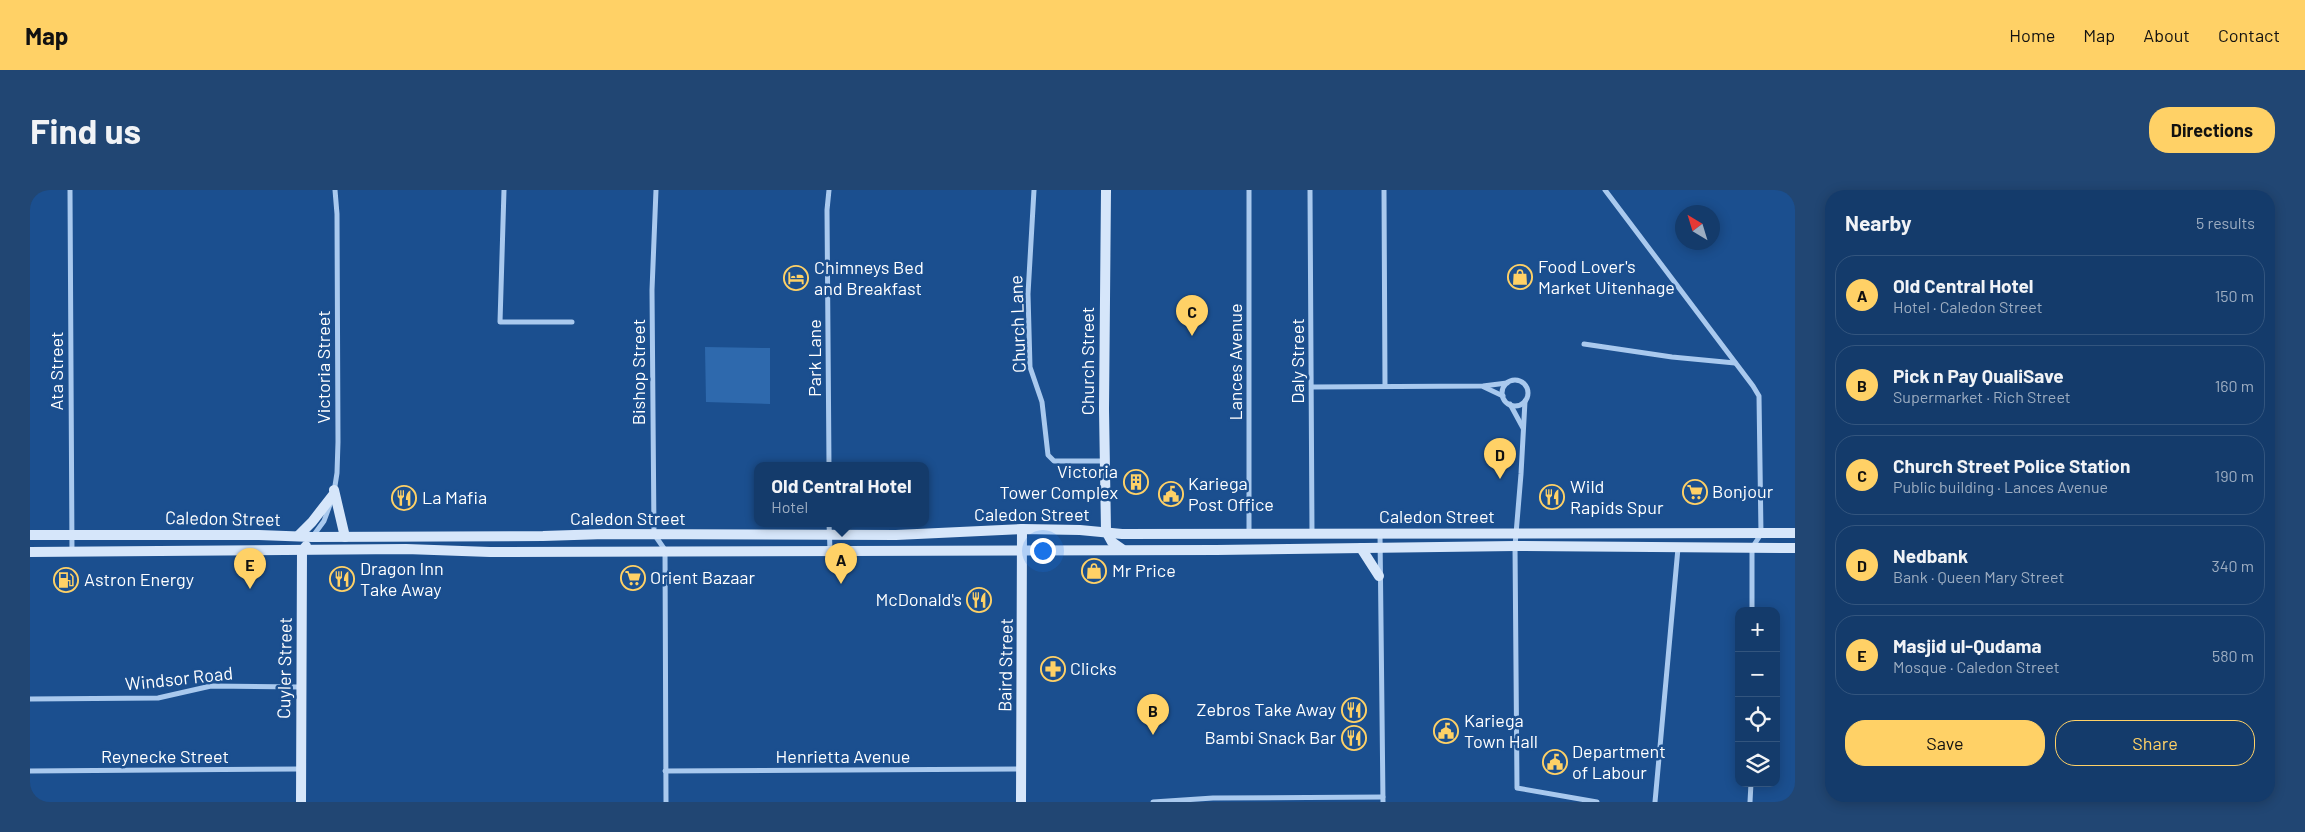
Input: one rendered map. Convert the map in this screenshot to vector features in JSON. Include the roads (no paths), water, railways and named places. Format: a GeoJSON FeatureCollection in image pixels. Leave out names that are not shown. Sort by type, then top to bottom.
{"type":"FeatureCollection","features":[{"type":"Feature","properties":{"kind":"main road","name":"Church Street"},"geometry":{"type":"LineString","coordinates":[[1106,190],[1104,461],[1106,532]]}},
{"type":"Feature","properties":{"kind":"main road"},"geometry":{"type":"LineString","coordinates":[[298,536],[309,527],[334,492]]}},
{"type":"Feature","properties":{"kind":"main road"},"geometry":{"type":"LineString","coordinates":[[334,492],[345,537]]}},
{"type":"Feature","properties":{"kind":"main road","name":"Caledon Street"},"geometry":{"type":"LineString","coordinates":[[30,535],[312,537],[654,534],[896,535],[1022,529],[1122,534],[1795,534]]}},
{"type":"Feature","properties":{"kind":"main road","name":"Baird Street"},"geometry":{"type":"LineString","coordinates":[[1021,802],[1022,529]]}},
{"type":"Feature","properties":{"kind":"main road"},"geometry":{"type":"LineString","coordinates":[[1090,549],[1106,532],[1112,542],[1123,549]]}},
{"type":"Feature","properties":{"kind":"main road"},"geometry":{"type":"LineString","coordinates":[[302,551],[312,537]]}},
{"type":"Feature","properties":{"kind":"main road","name":"Caledon Street"},"geometry":{"type":"LineString","coordinates":[[30,552],[1023,550],[1515,546],[1795,548]]}},
{"type":"Feature","properties":{"kind":"main road"},"geometry":{"type":"LineString","coordinates":[[1361,548],[1379,576]]}},
{"type":"Feature","properties":{"kind":"main road","name":"Cuyler Street"},"geometry":{"type":"LineString","coordinates":[[301,802],[302,551]]}},
{"type":"Feature","properties":{"kind":"street","name":"Ata Street"},"geometry":{"type":"LineString","coordinates":[[70,190],[72,552]]}},
{"type":"Feature","properties":{"kind":"street","name":"Victoria Street"},"geometry":{"type":"LineString","coordinates":[[312,537],[324,521],[338,473],[337,223],[335,190]]}},
{"type":"Feature","properties":{"kind":"street"},"geometry":{"type":"LineString","coordinates":[[504,190],[500,322],[572,322]]}},
{"type":"Feature","properties":{"kind":"street","name":"Bishop Street"},"geometry":{"type":"LineString","coordinates":[[654,534],[652,290],[656,190]]}},
{"type":"Feature","properties":{"kind":"street","name":"Park Lane"},"geometry":{"type":"LineString","coordinates":[[829,462],[827,210],[830,190]]}},
{"type":"Feature","properties":{"kind":"street","name":"Church Lane"},"geometry":{"type":"LineString","coordinates":[[1034,190],[1028,294],[1030,367],[1042,402],[1048,455],[1054,461],[1104,461]]}},
{"type":"Feature","properties":{"kind":"street","name":"Lances Avenue"},"geometry":{"type":"LineString","coordinates":[[1249,190],[1249,533]]}},
{"type":"Feature","properties":{"kind":"street","name":"Daly Street"},"geometry":{"type":"LineString","coordinates":[[1310,190],[1312,533]]}},
{"type":"Feature","properties":{"kind":"street"},"geometry":{"type":"LineString","coordinates":[[1384,190],[1385,386]]}},
{"type":"Feature","properties":{"kind":"street"},"geometry":{"type":"LineString","coordinates":[[1605,190],[1753,386],[1759,398],[1761,534],[1752,548],[1752,607]]}},
{"type":"Feature","properties":{"kind":"street"},"geometry":{"type":"LineString","coordinates":[[1584,344],[1672,357],[1735,363]]}},
{"type":"Feature","properties":{"kind":"street"},"geometry":{"type":"LineString","coordinates":[[1312,388],[1483,386],[1516,380],[1525,384],[1528,391],[1524,401],[1515,546],[1517,788],[1597,802]]}},
{"type":"Feature","properties":{"kind":"street"},"geometry":{"type":"LineString","coordinates":[[1503,396],[1503,389],[1507,383]]}},
{"type":"Feature","properties":{"kind":"street"},"geometry":{"type":"LineString","coordinates":[[1483,386],[1503,396],[1510,404],[1523,428]]}},
{"type":"Feature","properties":{"kind":"street"},"geometry":{"type":"LineString","coordinates":[[1510,404],[1518,405],[1524,401]]}},
{"type":"Feature","properties":{"kind":"street"},"geometry":{"type":"LineString","coordinates":[[829,527],[830,550]]}},
{"type":"Feature","properties":{"kind":"street"},"geometry":{"type":"LineString","coordinates":[[1153,802],[1223,798],[1383,800],[1380,533]]}},
{"type":"Feature","properties":{"kind":"street"},"geometry":{"type":"LineString","coordinates":[[654,534],[666,550],[666,802]]}},
{"type":"Feature","properties":{"kind":"street"},"geometry":{"type":"LineString","coordinates":[[1655,802],[1678,548]]}},
{"type":"Feature","properties":{"kind":"street","name":"Windsor Road"},"geometry":{"type":"LineString","coordinates":[[30,699],[158,698],[211,686],[300,687]]}},
{"type":"Feature","properties":{"kind":"street","name":"Reynecke Street"},"geometry":{"type":"LineString","coordinates":[[30,771],[300,769]]}},
{"type":"Feature","properties":{"kind":"street","name":"Henrietta Avenue"},"geometry":{"type":"LineString","coordinates":[[665,771],[1021,769]]}},
{"type":"Feature","properties":{"kind":"street"},"geometry":{"type":"LineString","coordinates":[[1750,802],[1751,787]]}},
{"type":"Feature","properties":{"kind":"place","name":"Food Lover's Market Uitenhage"},"geometry":{"type":"Point","coordinates":[1520,277]}},
{"type":"Feature","properties":{"kind":"place","name":"Chimneys Bed and Breakfast"},"geometry":{"type":"Point","coordinates":[796,278]}},
{"type":"Feature","properties":{"kind":"place","name":"Church Street Police Station"},"geometry":{"type":"Point","coordinates":[1192,336]}},
{"type":"Feature","properties":{"kind":"place","name":"Nedbank"},"geometry":{"type":"Point","coordinates":[1500,479]}},
{"type":"Feature","properties":{"kind":"place","name":"Victoria Tower Complex"},"geometry":{"type":"Point","coordinates":[1136,482]}},
{"type":"Feature","properties":{"kind":"place","name":"Bonjour"},"geometry":{"type":"Point","coordinates":[1695,492]}},
{"type":"Feature","properties":{"kind":"place","name":"Kariega Post Office"},"geometry":{"type":"Point","coordinates":[1171,494]}},
{"type":"Feature","properties":{"kind":"place","name":"Wild Rapids Spur"},"geometry":{"type":"Point","coordinates":[1552,497]}},
{"type":"Feature","properties":{"kind":"place","name":"La Mafia"},"geometry":{"type":"Point","coordinates":[404,498]}},
{"type":"Feature","properties":{"kind":"place","name":"Mr Price"},"geometry":{"type":"Point","coordinates":[1094,571]}},
{"type":"Feature","properties":{"kind":"place","name":"Orient Bazaar"},"geometry":{"type":"Point","coordinates":[633,578]}},
{"type":"Feature","properties":{"kind":"place","name":"Dragon Inn Take Away"},"geometry":{"type":"Point","coordinates":[342,579]}},
{"type":"Feature","properties":{"kind":"place","name":"Astron Energy"},"geometry":{"type":"Point","coordinates":[66,580]}},
{"type":"Feature","properties":{"kind":"place","name":"Old Central Hotel"},"geometry":{"type":"Point","coordinates":[841,584]}},
{"type":"Feature","properties":{"kind":"place","name":"Masjid ul-Qudama"},"geometry":{"type":"Point","coordinates":[250,589]}},
{"type":"Feature","properties":{"kind":"place","name":"McDonald's"},"geometry":{"type":"Point","coordinates":[979,600]}},
{"type":"Feature","properties":{"kind":"place","name":"Clicks"},"geometry":{"type":"Point","coordinates":[1053,669]}},
{"type":"Feature","properties":{"kind":"place","name":"Zebros Take Away"},"geometry":{"type":"Point","coordinates":[1354,710]}},
{"type":"Feature","properties":{"kind":"place","name":"Kariega Town Hall"},"geometry":{"type":"Point","coordinates":[1446,731]}},
{"type":"Feature","properties":{"kind":"place","name":"Pick n Pay QualiSave"},"geometry":{"type":"Point","coordinates":[1153,735]}},
{"type":"Feature","properties":{"kind":"place","name":"Bambi Snack Bar"},"geometry":{"type":"Point","coordinates":[1354,738]}},
{"type":"Feature","properties":{"kind":"place","name":"Department of Labour"},"geometry":{"type":"Point","coordinates":[1555,762]}}]}
